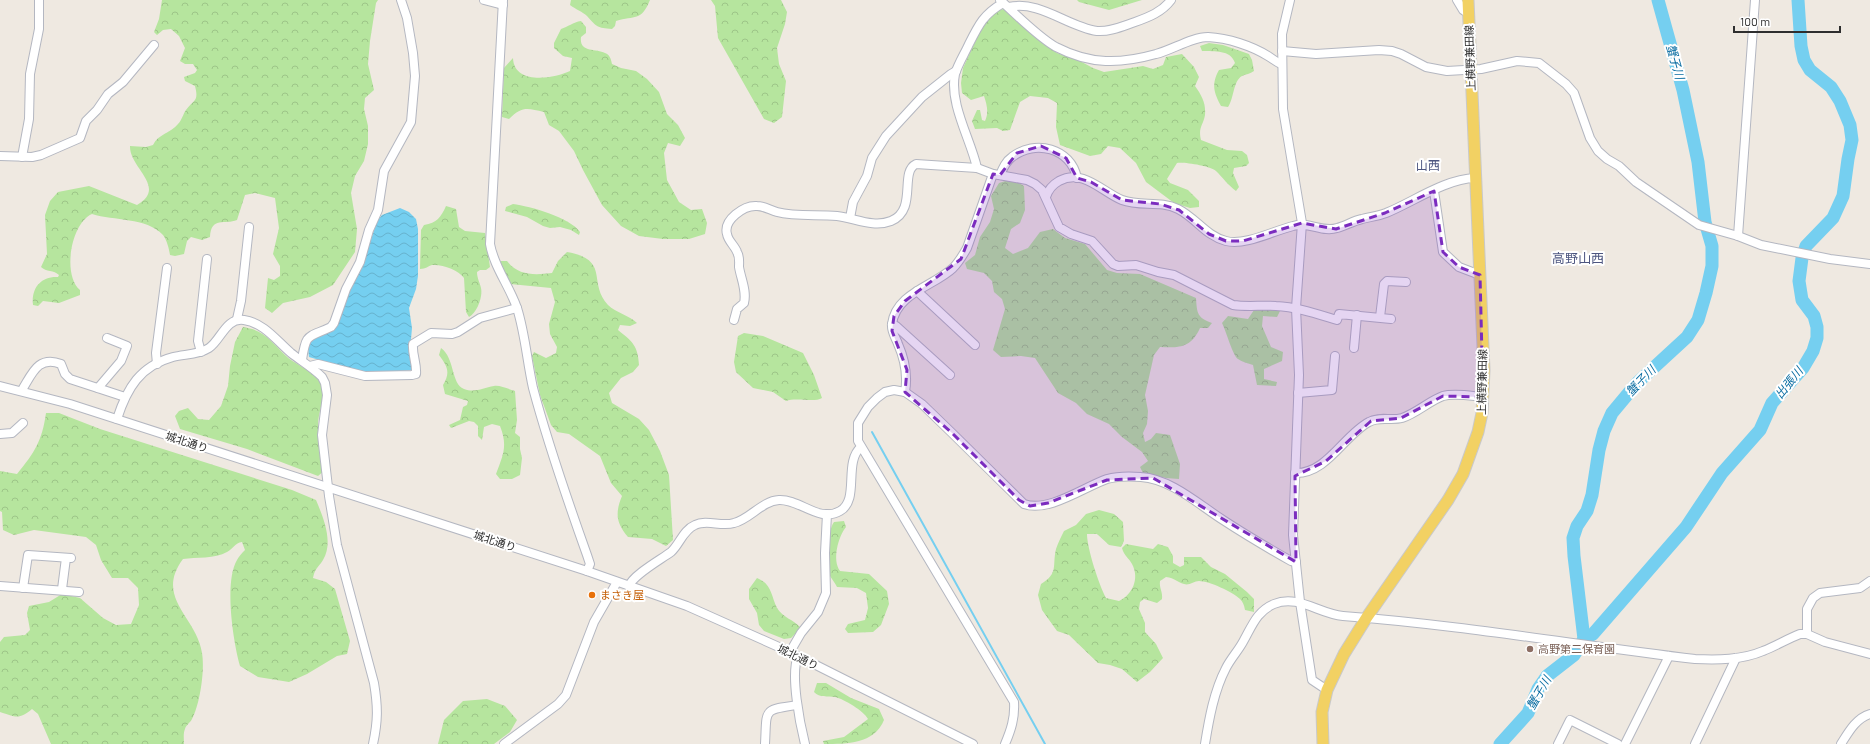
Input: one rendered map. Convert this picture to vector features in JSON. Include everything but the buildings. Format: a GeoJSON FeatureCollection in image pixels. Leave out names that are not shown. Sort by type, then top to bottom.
{"type":"FeatureCollection","features":[{"type":"Feature","properties":{"kind":"main road","name":"上横野兼田線"},"geometry":{"type":"LineString","coordinates":[[1323,744],[1322,712],[1327,690],[1344,654],[1366,617],[1416,548],[1463,474],[1478,432],[1483,397],[1484,370],[1468,0]]}},
{"type":"Feature","properties":{"kind":"street"},"geometry":{"type":"LineString","coordinates":[[22,156],[29,119],[30,74],[39,29],[39,0]]}},
{"type":"Feature","properties":{"kind":"street"},"geometry":{"type":"LineString","coordinates":[[302,360],[305,343],[308,338],[313,334],[332,327],[334,323],[346,289],[360,262],[369,230],[378,210],[384,171],[411,122],[415,76],[407,18],[401,0]]}},
{"type":"Feature","properties":{"kind":"street"},"geometry":{"type":"LineString","coordinates":[[484,0],[503,3],[490,244],[496,266],[513,296],[517,308],[527,365],[537,403],[552,455],[590,564],[587,571]]}},
{"type":"Feature","properties":{"kind":"street"},"geometry":{"type":"LineString","coordinates":[[977,168],[956,103],[956,71],[984,16],[1004,3],[1025,1],[1043,2],[1087,28],[1106,31],[1151,16],[1160,11],[1171,0]]}},
{"type":"Feature","properties":{"kind":"street"},"geometry":{"type":"LineString","coordinates":[[1290,0],[1282,26],[1281,64],[1283,109],[1302,223],[1296,308],[1298,394],[1293,536],[1300,602],[1312,680],[1327,690]]}},
{"type":"Feature","properties":{"kind":"street"},"geometry":{"type":"LineString","coordinates":[[1457,0],[1463,10],[1469,14]]}},
{"type":"Feature","properties":{"kind":"street"},"geometry":{"type":"LineString","coordinates":[[1738,236],[1755,0]]}},
{"type":"Feature","properties":{"kind":"street"},"geometry":{"type":"LineString","coordinates":[[1004,3],[1056,46],[1094,60],[1116,62],[1135,60],[1168,51],[1199,38],[1206,37],[1227,40],[1240,44],[1269,56],[1275,62],[1281,64]]}},
{"type":"Feature","properties":{"kind":"street"},"geometry":{"type":"LineString","coordinates":[[0,156],[40,155],[80,138],[86,121],[97,110],[108,94],[123,82],[154,45]]}},
{"type":"Feature","properties":{"kind":"street"},"geometry":{"type":"LineString","coordinates":[[1282,51],[1316,54],[1379,50],[1392,51],[1436,70],[1447,71],[1471,70],[1517,61],[1539,63],[1566,84],[1574,93],[1590,138],[1598,151],[1606,159],[1619,166],[1636,182],[1699,225],[1738,236],[1761,245],[1807,255],[1870,264]]}},
{"type":"Feature","properties":{"kind":"street"},"geometry":{"type":"LineString","coordinates":[[850,218],[853,202],[867,176],[872,158],[886,136],[922,97],[956,71]]}},
{"type":"Feature","properties":{"kind":"street"},"geometry":{"type":"LineString","coordinates":[[905,392],[907,370],[892,331],[894,316],[899,307],[917,291],[941,277],[953,268],[961,259],[967,248],[996,174],[1011,157],[1017,153],[1041,146],[1056,151],[1066,158],[1071,163],[1076,178]]}},
{"type":"Feature","properties":{"kind":"street"},"geometry":{"type":"LineString","coordinates":[[734,320],[734,313],[742,306],[745,298],[739,257],[727,235],[728,224],[736,215],[748,207],[755,206],[784,214],[850,218],[856,221],[871,223],[889,222],[896,218],[906,203],[909,174],[911,168],[916,164],[977,168],[1031,182],[1035,184],[1046,197],[1059,227],[1070,234],[1092,240],[1113,264],[1118,266],[1136,265],[1174,275],[1233,305],[1296,308],[1337,320],[1339,314],[1391,319]]}},
{"type":"Feature","properties":{"kind":"street"},"geometry":{"type":"LineString","coordinates":[[1046,197],[1048,191],[1058,182],[1070,178],[1076,178],[1091,182],[1122,200],[1160,204],[1179,210],[1209,234],[1226,241],[1243,241],[1302,223],[1323,229],[1336,229],[1362,219],[1385,213],[1462,180],[1475,178]]}},
{"type":"Feature","properties":{"kind":"street"},"geometry":{"type":"LineString","coordinates":[[1434,191],[1443,252],[1459,267],[1480,275]]}},
{"type":"Feature","properties":{"kind":"street"},"geometry":{"type":"LineString","coordinates":[[237,319],[241,301],[249,227]]}},
{"type":"Feature","properties":{"kind":"street"},"geometry":{"type":"LineString","coordinates":[[201,352],[198,341],[207,259]]}},
{"type":"Feature","properties":{"kind":"street"},"geometry":{"type":"LineString","coordinates":[[157,364],[156,353],[167,268]]}},
{"type":"Feature","properties":{"kind":"street"},"geometry":{"type":"LineString","coordinates":[[1380,317],[1384,284],[1387,281],[1406,282]]}},
{"type":"Feature","properties":{"kind":"street"},"geometry":{"type":"LineString","coordinates":[[917,291],[975,345]]}},
{"type":"Feature","properties":{"kind":"street"},"geometry":{"type":"LineString","coordinates":[[310,366],[318,364],[365,376],[416,374],[416,362],[412,353],[413,344],[431,333],[452,334],[480,318],[517,308]]}},
{"type":"Feature","properties":{"kind":"street"},"geometry":{"type":"LineString","coordinates":[[1354,348],[1357,315]]}},
{"type":"Feature","properties":{"kind":"street"},"geometry":{"type":"LineString","coordinates":[[117,419],[130,386],[140,375],[157,364],[174,357],[201,352],[214,344],[228,325],[237,319],[245,320],[261,326],[291,353],[310,366],[322,377],[325,383],[327,395],[322,435],[328,488],[337,545],[374,683],[378,706],[378,720],[373,744]]}},
{"type":"Feature","properties":{"kind":"street"},"geometry":{"type":"LineString","coordinates":[[892,324],[950,375]]}},
{"type":"Feature","properties":{"kind":"street"},"geometry":{"type":"LineString","coordinates":[[98,388],[121,361],[127,346],[107,338]]}},
{"type":"Feature","properties":{"kind":"street"},"geometry":{"type":"LineString","coordinates":[[1298,394],[1332,390],[1335,356]]}},
{"type":"Feature","properties":{"kind":"street"},"geometry":{"type":"LineString","coordinates":[[22,390],[40,363],[48,360],[61,364],[65,374],[70,379],[125,397]]}},
{"type":"Feature","properties":{"kind":"street","name":"城北通り"},"geometry":{"type":"LineString","coordinates":[[0,386],[22,390],[117,419],[587,571],[709,615],[790,652],[973,744]]}},
{"type":"Feature","properties":{"kind":"street"},"geometry":{"type":"LineString","coordinates":[[1005,744],[1013,724],[1015,714],[1014,702],[858,441],[857,432],[862,415],[876,398],[885,392],[894,390],[905,392],[922,404],[1024,504],[1036,506],[1048,503],[1107,480],[1122,477],[1153,478],[1161,480],[1257,542],[1291,561],[1296,562]]}},
{"type":"Feature","properties":{"kind":"street"},"geometry":{"type":"LineString","coordinates":[[1295,473],[1307,471],[1326,461],[1338,451],[1353,434],[1371,421],[1401,418],[1443,396],[1483,397]]}},
{"type":"Feature","properties":{"kind":"street"},"geometry":{"type":"LineString","coordinates":[[0,434],[12,433],[23,423]]}},
{"type":"Feature","properties":{"kind":"street"},"geometry":{"type":"LineString","coordinates":[[629,586],[633,578],[674,549],[685,532],[693,525],[701,522],[733,524],[746,518],[764,506],[778,500],[790,502],[816,512],[827,514],[841,511],[849,501],[853,461],[856,452],[861,447]]}},
{"type":"Feature","properties":{"kind":"street"},"geometry":{"type":"LineString","coordinates":[[790,652],[801,633],[818,612],[826,593],[824,553],[827,514]]}},
{"type":"Feature","properties":{"kind":"street"},"geometry":{"type":"LineString","coordinates":[[23,588],[28,555],[69,558],[62,589]]}},
{"type":"Feature","properties":{"kind":"street"},"geometry":{"type":"LineString","coordinates":[[1807,634],[1807,609],[1814,598],[1820,594],[1829,592],[1860,588],[1870,581]]}},
{"type":"Feature","properties":{"kind":"street"},"geometry":{"type":"LineString","coordinates":[[504,744],[558,704],[566,695],[594,622],[617,582]]}},
{"type":"Feature","properties":{"kind":"street"},"geometry":{"type":"LineString","coordinates":[[0,586],[62,589],[79,592]]}},
{"type":"Feature","properties":{"kind":"street"},"geometry":{"type":"LineString","coordinates":[[1205,744],[1212,708],[1225,669],[1259,614],[1274,604],[1287,600],[1300,602],[1336,615],[1366,617],[1573,642],[1669,656],[1713,660],[1736,658],[1762,652],[1800,634],[1807,634],[1824,642],[1870,654]]}},
{"type":"Feature","properties":{"kind":"street"},"geometry":{"type":"LineString","coordinates":[[798,656],[795,669],[797,705],[805,744]]}},
{"type":"Feature","properties":{"kind":"street"},"geometry":{"type":"LineString","coordinates":[[1626,744],[1669,656]]}},
{"type":"Feature","properties":{"kind":"street"},"geometry":{"type":"LineString","coordinates":[[1695,744],[1736,658]]}},
{"type":"Feature","properties":{"kind":"street"},"geometry":{"type":"LineString","coordinates":[[765,744],[767,716],[769,711],[774,708],[797,705]]}},
{"type":"Feature","properties":{"kind":"street"},"geometry":{"type":"LineString","coordinates":[[1841,744],[1857,722],[1870,714]]}},
{"type":"Feature","properties":{"kind":"street"},"geometry":{"type":"LineString","coordinates":[[1558,744],[1570,720],[1618,744]]}},
{"type":"Feature","properties":{"kind":"highlighted area"},"geometry":{"type":"Polygon","coordinates":[[[1041,146],[1066,158],[1077,178],[1091,182],[1122,200],[1160,204],[1179,210],[1209,234],[1226,241],[1243,241],[1302,223],[1336,229],[1385,213],[1434,191],[1443,252],[1459,267],[1480,275],[1483,397],[1443,396],[1401,418],[1371,421],[1326,461],[1295,476],[1296,562],[1153,478],[1107,480],[1048,503],[1030,506],[1019,500],[952,433],[905,392],[907,370],[892,331],[894,316],[905,301],[961,259],[993,174],[1000,175],[1017,153],[1041,146]]]}},
{"type":"Feature","properties":{"kind":"green space"},"geometry":{"type":"Polygon","coordinates":[[[162,0],[378,0],[376,3],[370,41],[368,64],[374,90],[365,98],[364,109],[368,126],[368,144],[364,161],[355,176],[351,193],[357,229],[355,252],[333,285],[310,297],[283,303],[272,313],[265,308],[268,278],[274,280],[280,276],[280,266],[273,254],[279,228],[275,198],[255,193],[245,195],[237,220],[219,222],[213,226],[210,237],[202,240],[191,237],[187,241],[184,254],[175,256],[170,255],[168,245],[163,235],[156,229],[139,222],[92,214],[85,219],[79,228],[74,238],[71,250],[71,273],[74,283],[80,290],[80,295],[59,303],[43,301],[38,306],[33,305],[34,293],[38,284],[52,277],[58,277],[59,275],[41,267],[47,254],[45,215],[50,201],[58,192],[89,186],[137,205],[146,198],[149,191],[145,177],[131,154],[130,146],[146,147],[153,145],[158,138],[172,130],[181,121],[186,110],[196,98],[195,86],[185,81],[184,77],[195,73],[197,70],[193,64],[185,64],[180,61],[185,48],[179,36],[171,29],[163,30],[157,35],[154,32],[159,19],[162,0]]]}},
{"type":"Feature","properties":{"kind":"green space"},"geometry":{"type":"Polygon","coordinates":[[[571,0],[650,0],[644,12],[637,16],[616,21],[615,26],[612,29],[595,25],[585,15],[570,5],[571,0]]]}},
{"type":"Feature","properties":{"kind":"green space"},"geometry":{"type":"Polygon","coordinates":[[[711,0],[781,0],[787,12],[785,24],[777,48],[779,64],[786,81],[782,117],[774,123],[764,119],[718,38],[715,6],[711,0]]]}},
{"type":"Feature","properties":{"kind":"green space"},"geometry":{"type":"Polygon","coordinates":[[[1077,0],[1142,0],[1109,10],[1079,2],[1077,0]]]}},
{"type":"Feature","properties":{"kind":"green space"},"geometry":{"type":"Polygon","coordinates":[[[1005,9],[1039,40],[1057,53],[1080,61],[1104,72],[1143,66],[1153,69],[1163,65],[1166,57],[1182,54],[1194,67],[1199,77],[1195,86],[1200,93],[1205,107],[1205,115],[1200,129],[1201,140],[1227,150],[1242,151],[1247,155],[1249,163],[1246,166],[1234,168],[1233,173],[1239,187],[1236,191],[1213,169],[1186,163],[1177,163],[1167,179],[1170,183],[1188,190],[1199,201],[1199,207],[1190,208],[1174,203],[1146,182],[1136,163],[1120,148],[1108,146],[1101,154],[1090,156],[1060,145],[1056,127],[1057,103],[1048,98],[1030,96],[1020,102],[1010,130],[1003,131],[997,128],[975,129],[972,121],[977,110],[980,110],[982,120],[985,121],[987,106],[984,96],[971,100],[962,93],[961,83],[963,68],[986,18],[998,10],[1005,9]]]}},
{"type":"Feature","properties":{"kind":"green space"},"geometry":{"type":"Polygon","coordinates":[[[581,21],[586,27],[586,33],[581,37],[581,42],[585,48],[607,54],[610,57],[612,64],[621,68],[636,71],[647,79],[659,92],[667,114],[678,125],[685,138],[680,146],[668,143],[664,153],[667,180],[679,202],[691,210],[702,209],[707,223],[705,234],[689,239],[663,239],[639,236],[621,226],[602,205],[574,151],[559,131],[549,125],[544,112],[525,109],[521,110],[509,119],[502,117],[504,68],[513,58],[515,67],[520,73],[527,76],[545,78],[570,71],[572,58],[563,56],[554,48],[554,43],[561,29],[575,22],[581,21]]]}},
{"type":"Feature","properties":{"kind":"green space"},"geometry":{"type":"Polygon","coordinates":[[[1209,43],[1223,45],[1249,54],[1252,60],[1254,71],[1239,78],[1228,107],[1221,106],[1215,93],[1214,84],[1219,70],[1231,68],[1235,63],[1230,55],[1226,53],[1202,51],[1200,46],[1209,43]]]}},
{"type":"Feature","properties":{"kind":"green space"},"geometry":{"type":"Polygon","coordinates":[[[1012,179],[1024,186],[1025,210],[1020,223],[1011,229],[1005,248],[1013,254],[1028,248],[1040,232],[1053,229],[1065,238],[1085,244],[1107,270],[1117,273],[1140,274],[1196,298],[1199,314],[1203,319],[1212,323],[1208,328],[1200,328],[1193,340],[1184,345],[1179,347],[1160,347],[1154,355],[1145,395],[1148,411],[1147,424],[1143,433],[1145,442],[1151,439],[1156,433],[1170,435],[1180,464],[1179,479],[1143,473],[1140,467],[1148,461],[1142,452],[1122,437],[1109,424],[1087,414],[1076,403],[1058,393],[1035,358],[1021,356],[1001,357],[993,350],[1005,309],[1002,299],[994,292],[992,281],[984,273],[967,269],[965,263],[975,255],[980,237],[990,222],[994,209],[991,196],[999,183],[1012,179]]]}},
{"type":"Feature","properties":{"kind":"green space"},"geometry":{"type":"Polygon","coordinates":[[[513,204],[539,210],[568,222],[580,232],[579,235],[571,230],[560,227],[550,228],[543,226],[527,217],[505,211],[506,207],[513,204]]]}},
{"type":"Feature","properties":{"kind":"green space"},"geometry":{"type":"Polygon","coordinates":[[[446,206],[456,209],[459,227],[465,231],[485,233],[490,267],[486,270],[480,270],[477,272],[481,288],[481,296],[475,312],[469,317],[466,312],[464,278],[462,275],[441,265],[432,265],[424,269],[420,269],[421,230],[424,225],[432,223],[438,219],[446,206]]]}},
{"type":"Feature","properties":{"kind":"green space"},"geometry":{"type":"Polygon","coordinates":[[[567,252],[589,260],[594,266],[599,288],[608,305],[637,323],[630,326],[620,325],[618,330],[634,345],[639,365],[633,372],[621,378],[609,393],[612,403],[639,419],[649,430],[660,451],[669,475],[673,540],[666,546],[652,539],[628,537],[621,527],[618,518],[618,508],[622,496],[611,483],[600,456],[569,434],[557,432],[551,425],[540,395],[532,356],[534,352],[546,358],[556,353],[557,347],[550,334],[549,324],[555,302],[551,288],[510,284],[501,265],[501,261],[507,261],[511,266],[522,272],[533,274],[552,273],[558,261],[567,252]]]}},
{"type":"Feature","properties":{"kind":"green space"},"geometry":{"type":"Polygon","coordinates":[[[1270,308],[1280,311],[1277,317],[1263,316],[1262,326],[1271,347],[1283,352],[1282,361],[1264,369],[1264,379],[1277,382],[1276,386],[1257,385],[1253,365],[1241,361],[1236,357],[1222,323],[1228,316],[1248,319],[1254,310],[1270,308]]]}},
{"type":"Feature","properties":{"kind":"green space"},"geometry":{"type":"Polygon","coordinates":[[[243,327],[262,333],[289,358],[317,378],[320,383],[323,395],[318,419],[318,431],[325,470],[318,476],[247,449],[180,429],[175,416],[179,411],[188,408],[198,419],[209,420],[221,406],[228,386],[235,342],[243,327]]]}},
{"type":"Feature","properties":{"kind":"green space"},"geometry":{"type":"Polygon","coordinates":[[[744,333],[763,336],[803,353],[814,375],[822,398],[815,400],[786,401],[773,392],[753,388],[736,372],[734,362],[738,336],[744,333]]]}},
{"type":"Feature","properties":{"kind":"green space"},"geometry":{"type":"Polygon","coordinates":[[[441,348],[449,358],[457,382],[464,389],[475,390],[496,386],[515,391],[517,420],[515,433],[520,437],[522,458],[520,475],[512,479],[500,479],[496,474],[504,450],[504,439],[500,426],[492,424],[484,427],[482,440],[478,436],[478,426],[474,422],[469,421],[451,428],[449,425],[460,420],[463,407],[467,405],[468,401],[445,394],[443,385],[447,376],[447,369],[439,355],[441,348]]]}},
{"type":"Feature","properties":{"kind":"green space"},"geometry":{"type":"Polygon","coordinates":[[[46,413],[59,413],[100,429],[292,490],[316,500],[322,514],[328,545],[323,560],[316,570],[313,578],[326,582],[335,589],[350,641],[347,654],[337,656],[307,674],[289,682],[258,677],[240,666],[235,642],[230,597],[233,570],[238,559],[245,550],[242,542],[227,552],[217,556],[183,559],[175,573],[173,585],[175,596],[199,640],[203,660],[202,677],[197,705],[192,719],[184,731],[184,744],[51,744],[38,714],[32,709],[20,716],[0,712],[0,642],[4,637],[25,635],[30,630],[27,613],[29,606],[49,602],[62,594],[80,598],[103,618],[116,625],[131,624],[139,605],[138,588],[128,578],[112,578],[101,560],[96,545],[86,537],[34,530],[14,535],[3,530],[2,512],[0,511],[0,471],[17,474],[37,446],[46,413]]]}},
{"type":"Feature","properties":{"kind":"green space"},"geometry":{"type":"Polygon","coordinates":[[[1099,510],[1114,514],[1123,522],[1124,541],[1121,547],[1109,545],[1097,534],[1087,534],[1094,566],[1106,598],[1119,601],[1128,595],[1135,581],[1132,564],[1122,548],[1126,544],[1153,549],[1158,544],[1168,547],[1173,556],[1173,563],[1180,567],[1184,565],[1184,557],[1201,557],[1211,567],[1225,574],[1254,599],[1254,612],[1245,610],[1243,602],[1237,596],[1215,585],[1203,581],[1186,584],[1166,577],[1160,581],[1162,599],[1157,603],[1144,599],[1140,602],[1139,609],[1145,623],[1145,632],[1156,644],[1163,658],[1150,672],[1137,682],[1122,669],[1098,663],[1069,635],[1057,631],[1042,610],[1038,595],[1041,584],[1053,573],[1056,549],[1064,531],[1076,525],[1086,514],[1099,510]]]}},
{"type":"Feature","properties":{"kind":"green space"},"geometry":{"type":"Polygon","coordinates":[[[844,521],[846,527],[838,542],[836,555],[836,561],[840,571],[869,574],[887,591],[889,604],[881,625],[873,632],[848,633],[845,629],[848,624],[865,620],[868,608],[866,593],[857,588],[837,587],[828,571],[828,540],[830,533],[834,522],[844,521]]]}},
{"type":"Feature","properties":{"kind":"green space"},"geometry":{"type":"Polygon","coordinates":[[[757,578],[768,587],[779,611],[801,628],[791,638],[784,639],[764,631],[759,625],[757,613],[749,599],[749,589],[757,578]]]}},
{"type":"Feature","properties":{"kind":"green space"},"geometry":{"type":"Polygon","coordinates":[[[817,683],[826,683],[851,698],[879,709],[884,720],[879,728],[874,734],[859,741],[842,744],[824,744],[823,741],[844,737],[868,719],[858,709],[843,700],[816,694],[814,692],[817,683]]]}},
{"type":"Feature","properties":{"kind":"green space"},"geometry":{"type":"Polygon","coordinates":[[[487,699],[505,706],[517,720],[510,732],[494,744],[438,744],[444,720],[463,701],[487,699]]]}},
{"type":"Feature","properties":{"kind":"water"},"geometry":{"type":"Polygon","coordinates":[[[400,208],[409,212],[416,219],[418,229],[418,276],[416,289],[409,308],[412,328],[410,350],[414,366],[412,370],[387,372],[358,371],[309,357],[308,349],[311,340],[334,329],[350,289],[363,264],[377,221],[382,215],[400,208]]]}},
{"type":"Feature","properties":{"kind":"waterway","name":"蟹子川"},"geometry":{"type":"LineString","coordinates":[[1500,744],[1528,713],[1538,689],[1547,676],[1574,655],[1584,639],[1573,538],[1577,526],[1587,511],[1592,495],[1599,450],[1604,431],[1612,413],[1637,383],[1687,337],[1698,320],[1712,266],[1712,246],[1705,222],[1698,162],[1683,90],[1658,0]]}},
{"type":"Feature","properties":{"kind":"waterway","name":"出張川"},"geometry":{"type":"LineString","coordinates":[[1584,639],[1593,634],[1686,527],[1722,473],[1760,430],[1772,403],[1803,368],[1813,351],[1817,338],[1817,327],[1814,316],[1802,300],[1799,281],[1802,258],[1806,246],[1833,218],[1843,196],[1852,140],[1850,125],[1840,101],[1831,87],[1810,70],[1804,60],[1801,46],[1798,0]]}},
{"type":"Feature","properties":{"kind":"waterway"},"geometry":{"type":"LineString","coordinates":[[872,432],[1045,744]]}},
{"type":"Feature","properties":{"kind":"place","name":"まさき屋"},"geometry":{"type":"Point","coordinates":[592,595]}},
{"type":"Feature","properties":{"kind":"place","name":"高野第二保育園"},"geometry":{"type":"Point","coordinates":[1530,649]}},
{"type":"Feature","properties":{"kind":"district","name":"山西"},"geometry":{"type":"Point","coordinates":[1428,166]}},
{"type":"Feature","properties":{"kind":"district","name":"高野山西"},"geometry":{"type":"Point","coordinates":[1578,258]}}]}
